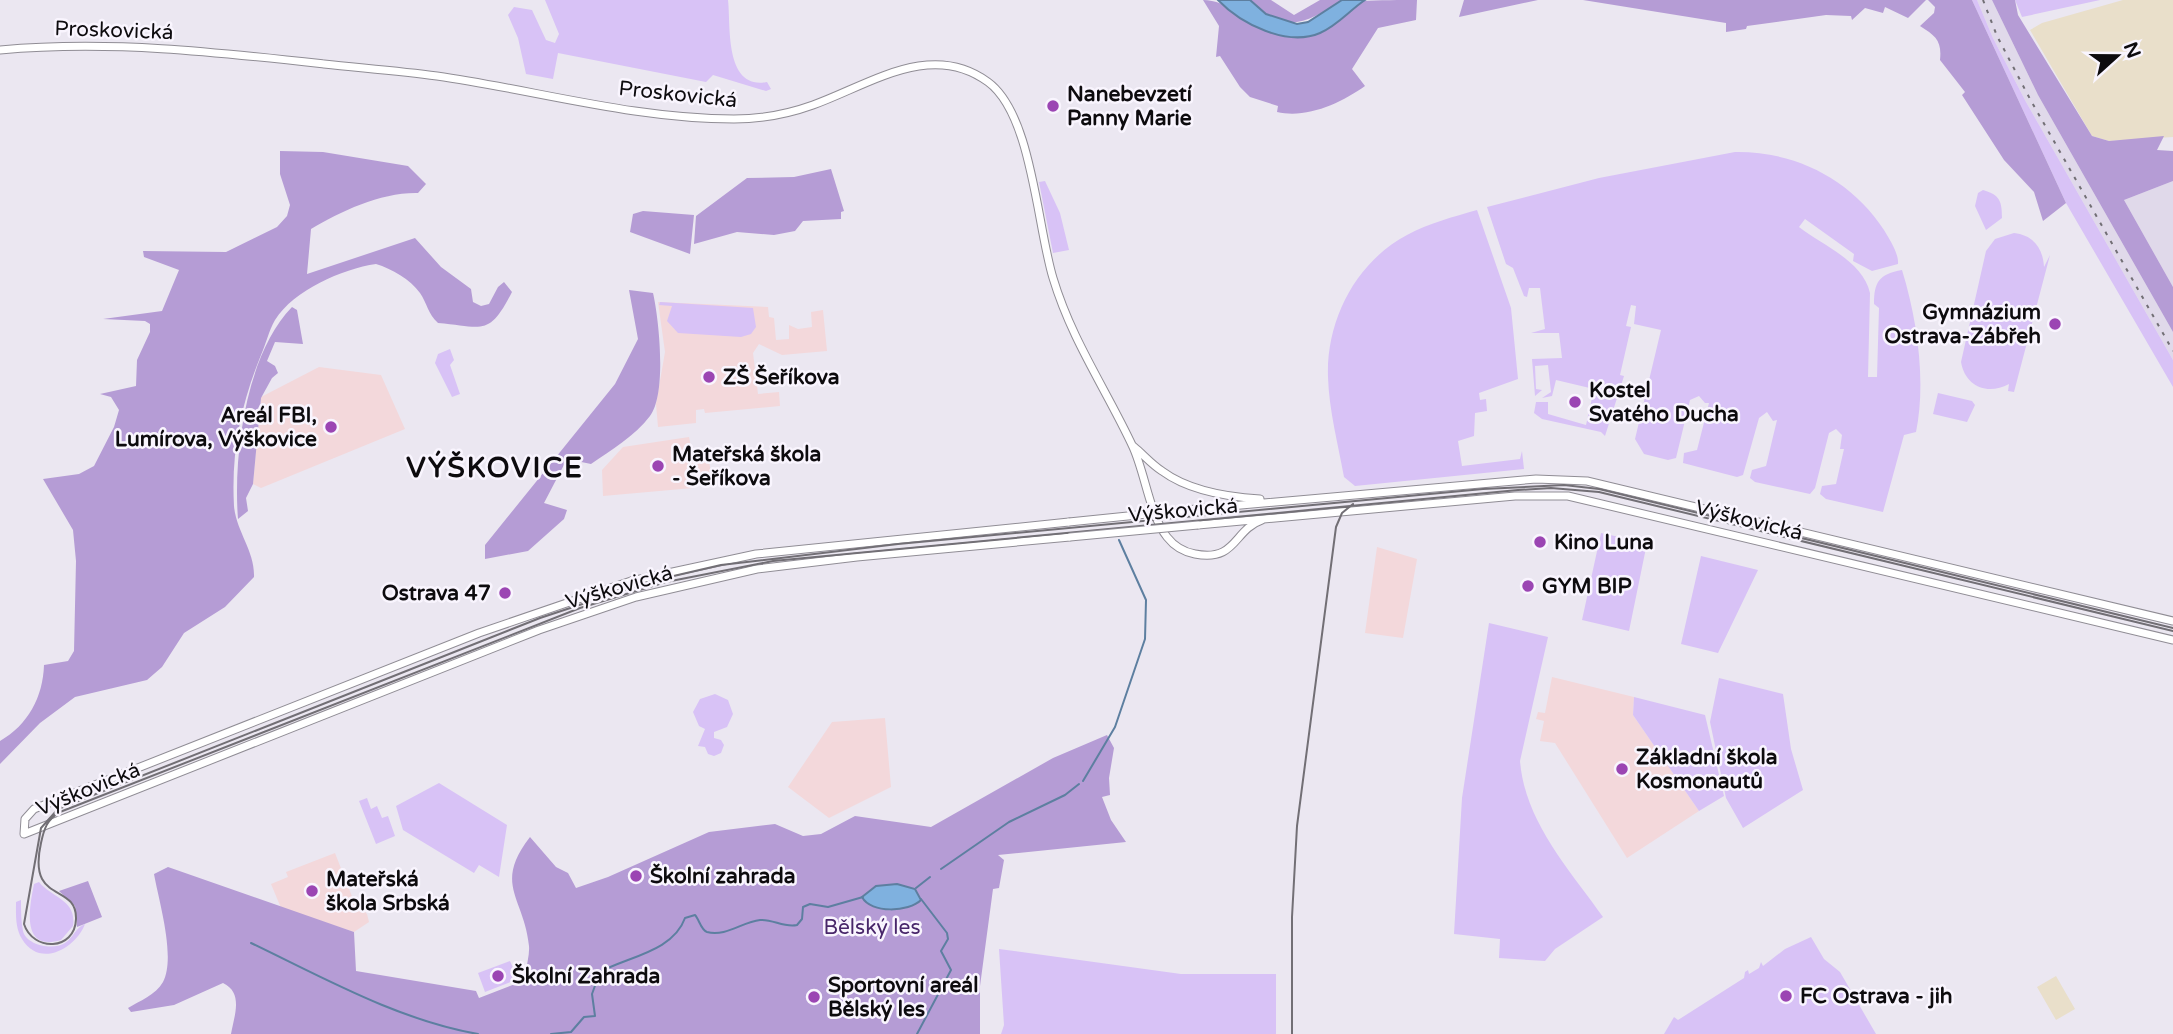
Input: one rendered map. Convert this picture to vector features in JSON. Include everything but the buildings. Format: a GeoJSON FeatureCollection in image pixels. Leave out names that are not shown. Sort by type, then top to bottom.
{"type":"FeatureCollection","features":[{"type":"Feature","properties":{"kind":"street","name":"Proskovická"},"geometry":{"type":"LineString","coordinates":[[0,50],[107,46],[240,54],[437,76],[656,113],[729,119],[770,116],[808,107],[912,66],[937,63],[964,68],[997,90],[1016,118],[1060,302],[1093,375],[1133,445]]}},
{"type":"Feature","properties":{"kind":"street"},"geometry":{"type":"LineString","coordinates":[[1133,445],[1163,472],[1186,484],[1228,495],[1286,500]]}},
{"type":"Feature","properties":{"kind":"street"},"geometry":{"type":"LineString","coordinates":[[1133,445],[1163,530],[1172,542],[1192,554],[1213,554],[1232,548],[1252,524],[1262,520]]}},
{"type":"Feature","properties":{"kind":"street","name":"Výškovická"},"geometry":{"type":"LineString","coordinates":[[2173,621],[1587,481],[1535,479],[1286,500],[755,554],[631,581],[480,633],[34,809],[24,819],[24,834],[539,630],[636,597],[766,568],[1226,522],[1515,496],[1567,496],[2173,640]]}},
{"type":"Feature","properties":{"kind":"street"},"geometry":{"type":"LineString","coordinates":[[1226,522],[1240,524],[1243,534]]}},
{"type":"Feature","properties":{"kind":"shaded area"},"geometry":{"type":"Polygon","coordinates":[[[545,0],[728,0],[730,39],[737,66],[743,76],[753,82],[767,82],[771,89],[766,91],[713,75],[706,82],[558,53],[553,79],[526,74],[518,38],[508,15],[514,7],[532,10],[546,40],[555,43],[559,34],[545,0]]]}},
{"type":"Feature","properties":{"kind":"shaded area"},"geometry":{"type":"Polygon","coordinates":[[[1972,0],[1977,0],[2026,102],[2173,360],[2173,387],[2066,203],[1972,0]]]}},
{"type":"Feature","properties":{"kind":"shaded area"},"geometry":{"type":"Polygon","coordinates":[[[1977,0],[1992,0],[2038,95],[2173,332],[2173,360],[2026,102],[1977,0]]]}},
{"type":"Feature","properties":{"kind":"shaded area"},"geometry":{"type":"Polygon","coordinates":[[[2015,0],[2100,0],[2022,17],[2015,0]]]}},
{"type":"Feature","properties":{"kind":"shaded area"},"geometry":{"type":"Polygon","coordinates":[[[2123,0],[2173,0],[2173,137],[2109,141],[2092,136],[2030,30],[2042,23],[2123,0]]]}},
{"type":"Feature","properties":{"kind":"shaded area"},"geometry":{"type":"Polygon","coordinates":[[[1735,152],[1757,153],[1800,163],[1838,183],[1871,212],[1896,251],[1898,264],[1872,271],[1853,261],[1854,254],[1805,219],[1799,227],[1851,263],[1866,282],[1870,293],[1868,377],[1877,377],[1879,308],[1874,304],[1875,290],[1883,277],[1902,270],[1919,352],[1919,413],[1916,432],[1904,435],[1883,512],[1826,499],[1820,494],[1822,486],[1836,484],[1844,449],[1840,449],[1842,435],[1836,429],[1829,433],[1815,488],[1810,494],[1755,482],[1750,478],[1752,470],[1766,466],[1777,420],[1773,421],[1767,412],[1759,418],[1743,475],[1737,477],[1683,463],[1684,453],[1697,450],[1709,403],[1705,403],[1699,396],[1690,400],[1676,458],[1668,460],[1644,454],[1635,439],[1661,330],[1634,324],[1636,306],[1631,305],[1626,326],[1631,327],[1620,375],[1624,376],[1605,436],[1601,432],[1542,419],[1534,413],[1536,402],[1548,402],[1548,414],[1586,425],[1594,389],[1556,380],[1552,396],[1542,398],[1551,392],[1548,365],[1535,366],[1536,389],[1542,390],[1535,396],[1532,359],[1562,358],[1559,333],[1531,333],[1545,329],[1540,288],[1529,288],[1527,297],[1524,296],[1513,268],[1506,264],[1487,207],[1599,178],[1735,152]]]}},
{"type":"Feature","properties":{"kind":"shaded area"},"geometry":{"type":"Polygon","coordinates":[[[1045,181],[1060,213],[1069,250],[1053,253],[1039,182],[1045,181]]]}},
{"type":"Feature","properties":{"kind":"shaded area"},"geometry":{"type":"Polygon","coordinates":[[[2173,181],[2173,287],[2124,200],[2173,181]]]}},
{"type":"Feature","properties":{"kind":"shaded area"},"geometry":{"type":"Polygon","coordinates":[[[1983,190],[1996,197],[2002,212],[2002,218],[1986,230],[1975,206],[1978,193],[1983,190]]]}},
{"type":"Feature","properties":{"kind":"shaded area"},"geometry":{"type":"Polygon","coordinates":[[[1477,210],[1511,308],[1518,379],[1479,393],[1480,400],[1486,399],[1487,411],[1475,413],[1474,436],[1458,441],[1462,466],[1520,459],[1522,451],[1524,469],[1355,486],[1344,477],[1329,389],[1329,356],[1339,314],[1359,277],[1389,247],[1424,227],[1477,210]]]}},
{"type":"Feature","properties":{"kind":"shaded area"},"geometry":{"type":"Polygon","coordinates":[[[2014,233],[2027,236],[2036,244],[2042,254],[2044,267],[2050,255],[2014,392],[2008,391],[2009,384],[1985,389],[1972,383],[1961,362],[1986,251],[1995,239],[2014,233]]]}},
{"type":"Feature","properties":{"kind":"shaded area","name":"ZŠ Šeříkova"},"geometry":{"type":"Polygon","coordinates":[[[658,302],[768,307],[769,317],[774,318],[776,340],[789,339],[789,325],[798,329],[812,327],[811,312],[823,310],[827,351],[782,355],[759,344],[753,353],[758,394],[779,392],[780,406],[705,413],[704,409],[696,410],[696,423],[658,427],[656,404],[665,352],[658,302]]]}},
{"type":"Feature","properties":{"kind":"shaded area"},"geometry":{"type":"Polygon","coordinates":[[[660,302],[753,308],[756,327],[751,334],[741,337],[678,333],[667,321],[672,306],[659,305],[660,302]]]}},
{"type":"Feature","properties":{"kind":"shaded area"},"geometry":{"type":"Polygon","coordinates":[[[450,349],[454,360],[450,365],[460,394],[452,397],[435,363],[438,354],[450,349]]]}},
{"type":"Feature","properties":{"kind":"shaded area","name":"Areál FBI, Lumírova, Výškovice"},"geometry":{"type":"Polygon","coordinates":[[[319,367],[381,375],[405,429],[261,488],[253,484],[261,397],[319,367]]]}},
{"type":"Feature","properties":{"kind":"shaded area"},"geometry":{"type":"Polygon","coordinates":[[[1938,393],[1972,401],[1975,405],[1967,422],[1933,414],[1938,393]]]}},
{"type":"Feature","properties":{"kind":"shaded area","name":"Mateřská škola - Šeříkova"},"geometry":{"type":"Polygon","coordinates":[[[689,437],[694,461],[709,461],[711,473],[693,488],[603,496],[602,470],[623,447],[689,437]]]}},
{"type":"Feature","properties":{"kind":"shaded area"},"geometry":{"type":"Polygon","coordinates":[[[1601,533],[1647,543],[1629,631],[1582,620],[1601,533]]]}},
{"type":"Feature","properties":{"kind":"shaded area"},"geometry":{"type":"Polygon","coordinates":[[[1377,547],[1417,559],[1403,638],[1365,633],[1377,547]]]}},
{"type":"Feature","properties":{"kind":"shaded area"},"geometry":{"type":"Polygon","coordinates":[[[1701,556],[1758,570],[1718,653],[1681,644],[1701,556]]]}},
{"type":"Feature","properties":{"kind":"shaded area"},"geometry":{"type":"Polygon","coordinates":[[[1489,623],[1548,637],[1520,761],[1524,783],[1539,825],[1603,917],[1555,949],[1545,961],[1499,958],[1500,939],[1454,934],[1462,798],[1489,623]]]}},
{"type":"Feature","properties":{"kind":"shaded area","name":"Základní škola Kosmonautů"},"geometry":{"type":"Polygon","coordinates":[[[1552,677],[1634,697],[1633,715],[1699,811],[1627,858],[1555,743],[1540,741],[1544,721],[1536,719],[1538,712],[1545,713],[1552,677]]]}},
{"type":"Feature","properties":{"kind":"shaded area"},"geometry":{"type":"Polygon","coordinates":[[[1719,678],[1783,694],[1791,749],[1803,790],[1743,828],[1726,798],[1710,722],[1719,678]]]}},
{"type":"Feature","properties":{"kind":"shaded area"},"geometry":{"type":"Polygon","coordinates":[[[715,694],[728,700],[733,714],[727,727],[714,732],[714,738],[721,740],[724,745],[721,753],[714,756],[708,754],[705,747],[698,746],[705,729],[699,726],[693,712],[700,699],[715,694]]]}},
{"type":"Feature","properties":{"kind":"shaded area"},"geometry":{"type":"Polygon","coordinates":[[[1634,697],[1705,715],[1724,796],[1699,811],[1633,715],[1634,697]]]}},
{"type":"Feature","properties":{"kind":"shaded area"},"geometry":{"type":"Polygon","coordinates":[[[885,718],[891,787],[829,818],[788,787],[832,722],[885,718]]]}},
{"type":"Feature","properties":{"kind":"shaded area"},"geometry":{"type":"Polygon","coordinates":[[[439,783],[507,825],[499,877],[479,865],[474,873],[403,830],[396,806],[439,783]]]}},
{"type":"Feature","properties":{"kind":"shaded area"},"geometry":{"type":"Polygon","coordinates":[[[367,798],[371,809],[377,806],[382,818],[388,816],[395,836],[376,844],[359,801],[367,798]]]}},
{"type":"Feature","properties":{"kind":"shaded area","name":"Mateřská škola Srbská"},"geometry":{"type":"Polygon","coordinates":[[[335,853],[353,899],[367,914],[369,922],[354,932],[281,908],[271,884],[288,877],[286,872],[335,853]]]}},
{"type":"Feature","properties":{"kind":"shaded area"},"geometry":{"type":"Polygon","coordinates":[[[39,882],[71,910],[73,926],[61,940],[39,940],[34,934],[30,905],[34,884],[39,882]]]}},
{"type":"Feature","properties":{"kind":"shaded area"},"geometry":{"type":"Polygon","coordinates":[[[21,900],[23,931],[34,943],[60,945],[85,924],[74,941],[66,947],[57,952],[38,953],[22,939],[18,930],[16,902],[21,900]]]}},
{"type":"Feature","properties":{"kind":"shaded area","name":"FC Ostrava - jih"},"geometry":{"type":"Polygon","coordinates":[[[1811,937],[1824,959],[1840,972],[1876,1034],[1664,1034],[1674,1017],[1678,1020],[1744,978],[1748,970],[1749,974],[1759,968],[1761,962],[1763,966],[1785,949],[1811,937]]]}},
{"type":"Feature","properties":{"kind":"shaded area"},"geometry":{"type":"Polygon","coordinates":[[[999,949],[1181,974],[1276,974],[1276,1034],[1001,1034],[1004,1025],[999,949]]]}},
{"type":"Feature","properties":{"kind":"shaded area","name":"Školní Zahrada"},"geometry":{"type":"Polygon","coordinates":[[[510,961],[518,979],[485,992],[478,973],[510,961]]]}},
{"type":"Feature","properties":{"kind":"shaded area"},"geometry":{"type":"Polygon","coordinates":[[[2056,976],[2075,1009],[2056,1020],[2037,987],[2056,976]]]}},
{"type":"Feature","properties":{"kind":"green space"},"geometry":{"type":"Polygon","coordinates":[[[1203,0],[1226,6],[1271,30],[1297,36],[1325,28],[1363,1],[1417,0],[1416,20],[1378,28],[1352,69],[1365,86],[1323,108],[1288,114],[1277,112],[1278,106],[1250,97],[1240,87],[1220,56],[1216,57],[1219,26],[1203,0]]]}},
{"type":"Feature","properties":{"kind":"green space"},"geometry":{"type":"Polygon","coordinates":[[[1250,0],[1271,0],[1294,15],[1320,0],[1342,0],[1306,20],[1285,22],[1262,11],[1250,0]]]}},
{"type":"Feature","properties":{"kind":"green space"},"geometry":{"type":"Polygon","coordinates":[[[1464,0],[1538,0],[1459,17],[1464,0]]]}},
{"type":"Feature","properties":{"kind":"green space"},"geometry":{"type":"Polygon","coordinates":[[[1583,0],[1926,0],[1908,18],[1885,7],[1883,13],[1865,8],[1852,20],[1851,16],[1826,15],[1747,26],[1746,29],[1726,32],[1726,23],[1583,0]]]}},
{"type":"Feature","properties":{"kind":"green space"},"geometry":{"type":"Polygon","coordinates":[[[1928,0],[1972,0],[2066,203],[2043,221],[2034,192],[2004,160],[1962,95],[1965,92],[1940,60],[1937,40],[1920,26],[1934,13],[1935,7],[1928,0]]]}},
{"type":"Feature","properties":{"kind":"green space"},"geometry":{"type":"Polygon","coordinates":[[[1992,0],[2015,0],[2018,15],[2092,136],[2109,141],[2164,136],[2157,150],[2173,151],[2173,181],[2124,200],[2173,287],[2173,332],[2038,95],[1992,0]]]}},
{"type":"Feature","properties":{"kind":"green space"},"geometry":{"type":"Polygon","coordinates":[[[280,151],[323,152],[408,166],[426,184],[418,193],[376,199],[311,229],[307,274],[415,238],[441,267],[471,289],[473,302],[481,306],[489,304],[498,287],[504,282],[512,292],[497,316],[484,326],[438,323],[411,283],[376,264],[334,276],[306,290],[283,309],[271,328],[254,373],[236,447],[233,486],[235,515],[252,558],[254,577],[225,607],[184,633],[162,667],[147,680],[75,697],[40,723],[0,764],[0,741],[19,727],[32,709],[41,688],[44,665],[68,661],[74,651],[76,561],[73,530],[43,479],[79,474],[94,466],[114,427],[119,410],[111,397],[100,394],[136,386],[137,360],[150,332],[150,324],[145,321],[103,319],[162,311],[179,270],[144,257],[143,251],[226,252],[277,227],[287,216],[290,205],[280,174],[280,151]]]}},
{"type":"Feature","properties":{"kind":"green space"},"geometry":{"type":"Polygon","coordinates":[[[831,169],[844,211],[841,212],[841,219],[803,221],[795,231],[774,235],[737,232],[694,244],[696,216],[747,178],[794,177],[831,169]]]}},
{"type":"Feature","properties":{"kind":"green space"},"geometry":{"type":"Polygon","coordinates":[[[643,211],[694,215],[690,254],[630,232],[633,214],[643,211]]]}},
{"type":"Feature","properties":{"kind":"green space"},"geometry":{"type":"Polygon","coordinates":[[[629,290],[653,293],[655,305],[660,374],[655,405],[650,416],[630,436],[591,464],[567,459],[544,503],[567,510],[564,519],[528,551],[485,559],[485,545],[615,384],[638,339],[629,290]]]}},
{"type":"Feature","properties":{"kind":"green space"},"geometry":{"type":"Polygon","coordinates":[[[292,307],[297,310],[303,344],[275,342],[267,361],[275,366],[278,373],[272,378],[261,398],[253,484],[246,498],[248,511],[238,519],[241,436],[253,378],[276,327],[292,307]]]}},
{"type":"Feature","properties":{"kind":"green space","name":"Bělský les"},"geometry":{"type":"Polygon","coordinates":[[[1107,735],[1114,748],[1109,778],[1110,795],[1102,797],[1111,820],[1126,842],[998,855],[1004,860],[999,888],[993,889],[980,986],[980,1034],[231,1034],[236,999],[234,993],[223,983],[174,1005],[131,1012],[128,1008],[156,991],[167,971],[165,929],[154,874],[168,867],[354,932],[356,971],[476,991],[479,998],[528,979],[529,946],[512,880],[519,853],[530,837],[556,867],[568,873],[576,888],[608,877],[709,832],[775,824],[803,836],[821,834],[855,816],[931,827],[1053,758],[1107,735]]]}},
{"type":"Feature","properties":{"kind":"green space"},"geometry":{"type":"Polygon","coordinates":[[[88,881],[102,917],[77,927],[75,906],[59,891],[88,881]]]}},
{"type":"Feature","properties":{"kind":"water"},"geometry":{"type":"Polygon","coordinates":[[[1218,0],[1250,0],[1266,14],[1297,24],[1308,22],[1342,0],[1365,0],[1326,30],[1307,37],[1293,37],[1265,31],[1252,25],[1218,0]]]}},
{"type":"Feature","properties":{"kind":"water"},"geometry":{"type":"Polygon","coordinates":[[[897,884],[915,889],[921,900],[908,907],[881,909],[867,903],[862,897],[876,886],[897,884]]]}},
{"type":"Feature","properties":{"kind":"waterway"},"geometry":{"type":"LineString","coordinates":[[1083,781],[1115,727],[1145,639],[1146,600],[1119,540]]}},
{"type":"Feature","properties":{"kind":"waterway"},"geometry":{"type":"LineString","coordinates":[[941,869],[1009,822],[1065,795],[1079,784]]}},
{"type":"Feature","properties":{"kind":"waterway"},"geometry":{"type":"LineString","coordinates":[[916,888],[930,877]]}},
{"type":"Feature","properties":{"kind":"waterway"},"geometry":{"type":"LineString","coordinates":[[551,1034],[571,1032],[584,1017],[595,1016],[592,994],[600,972],[660,946],[679,929],[685,918],[695,915],[705,931],[714,933],[760,920],[792,926],[802,919],[803,907],[810,904],[828,907],[863,897]]}},
{"type":"Feature","properties":{"kind":"waterway"},"geometry":{"type":"LineString","coordinates":[[917,1034],[951,970],[941,951],[948,939],[947,933],[921,899]]}},
{"type":"Feature","properties":{"kind":"waterway"},"geometry":{"type":"LineString","coordinates":[[251,943],[390,1008],[448,1028],[478,1034]]}},
{"type":"Feature","properties":{"kind":"tram line"},"geometry":{"type":"LineString","coordinates":[[2173,628],[1599,489],[1564,485],[1483,489],[898,544],[721,565],[652,581],[540,618],[58,809],[41,828],[24,924],[36,940],[44,943],[61,942],[74,930],[74,908],[69,900],[46,885],[39,863],[45,829],[49,821],[60,812],[580,608],[666,582],[773,561],[1551,488],[1599,492],[2173,631]]}},
{"type":"Feature","properties":{"kind":"tram line"},"geometry":{"type":"LineString","coordinates":[[1292,1034],[1292,917],[1297,826],[1336,527],[1342,513],[1353,504]]}},
{"type":"Feature","properties":{"kind":"railway"},"geometry":{"type":"LineString","coordinates":[[1983,0],[1997,36],[2030,99],[2173,351]]}},
{"type":"Feature","properties":{"kind":"place","name":"Nanebevzetí Panny Marie"},"geometry":{"type":"Point","coordinates":[1053,106]}},
{"type":"Feature","properties":{"kind":"place","name":"Gymnázium Ostrava-Zábřeh"},"geometry":{"type":"Point","coordinates":[2055,324]}},
{"type":"Feature","properties":{"kind":"place","name":"ZŠ Šeříkova"},"geometry":{"type":"Point","coordinates":[709,377]}},
{"type":"Feature","properties":{"kind":"place","name":"Kostel Svatého Ducha"},"geometry":{"type":"Point","coordinates":[1575,402]}},
{"type":"Feature","properties":{"kind":"place","name":"Areál FBI, Lumírova, Výškovice"},"geometry":{"type":"Point","coordinates":[331,427]}},
{"type":"Feature","properties":{"kind":"place","name":"Mateřská škola - Šeříkova"},"geometry":{"type":"Point","coordinates":[658,466]}},
{"type":"Feature","properties":{"kind":"place","name":"Kino Luna"},"geometry":{"type":"Point","coordinates":[1540,542]}},
{"type":"Feature","properties":{"kind":"place","name":"GYM BIP"},"geometry":{"type":"Point","coordinates":[1528,586]}},
{"type":"Feature","properties":{"kind":"place","name":"Ostrava 47"},"geometry":{"type":"Point","coordinates":[505,593]}},
{"type":"Feature","properties":{"kind":"place","name":"Základní škola Kosmonautů"},"geometry":{"type":"Point","coordinates":[1622,769]}},
{"type":"Feature","properties":{"kind":"place","name":"Školní zahrada"},"geometry":{"type":"Point","coordinates":[636,876]}},
{"type":"Feature","properties":{"kind":"place","name":"Mateřská škola Srbská"},"geometry":{"type":"Point","coordinates":[312,891]}},
{"type":"Feature","properties":{"kind":"place","name":"Školní Zahrada"},"geometry":{"type":"Point","coordinates":[498,976]}},
{"type":"Feature","properties":{"kind":"place","name":"FC Ostrava - jih"},"geometry":{"type":"Point","coordinates":[1786,996]}},
{"type":"Feature","properties":{"kind":"place","name":"Sportovní areál Bělský les"},"geometry":{"type":"Point","coordinates":[814,997]}},
{"type":"Feature","properties":{"kind":"district","name":"VÝŠKOVICE"},"geometry":{"type":"Point","coordinates":[495,467]}}]}
